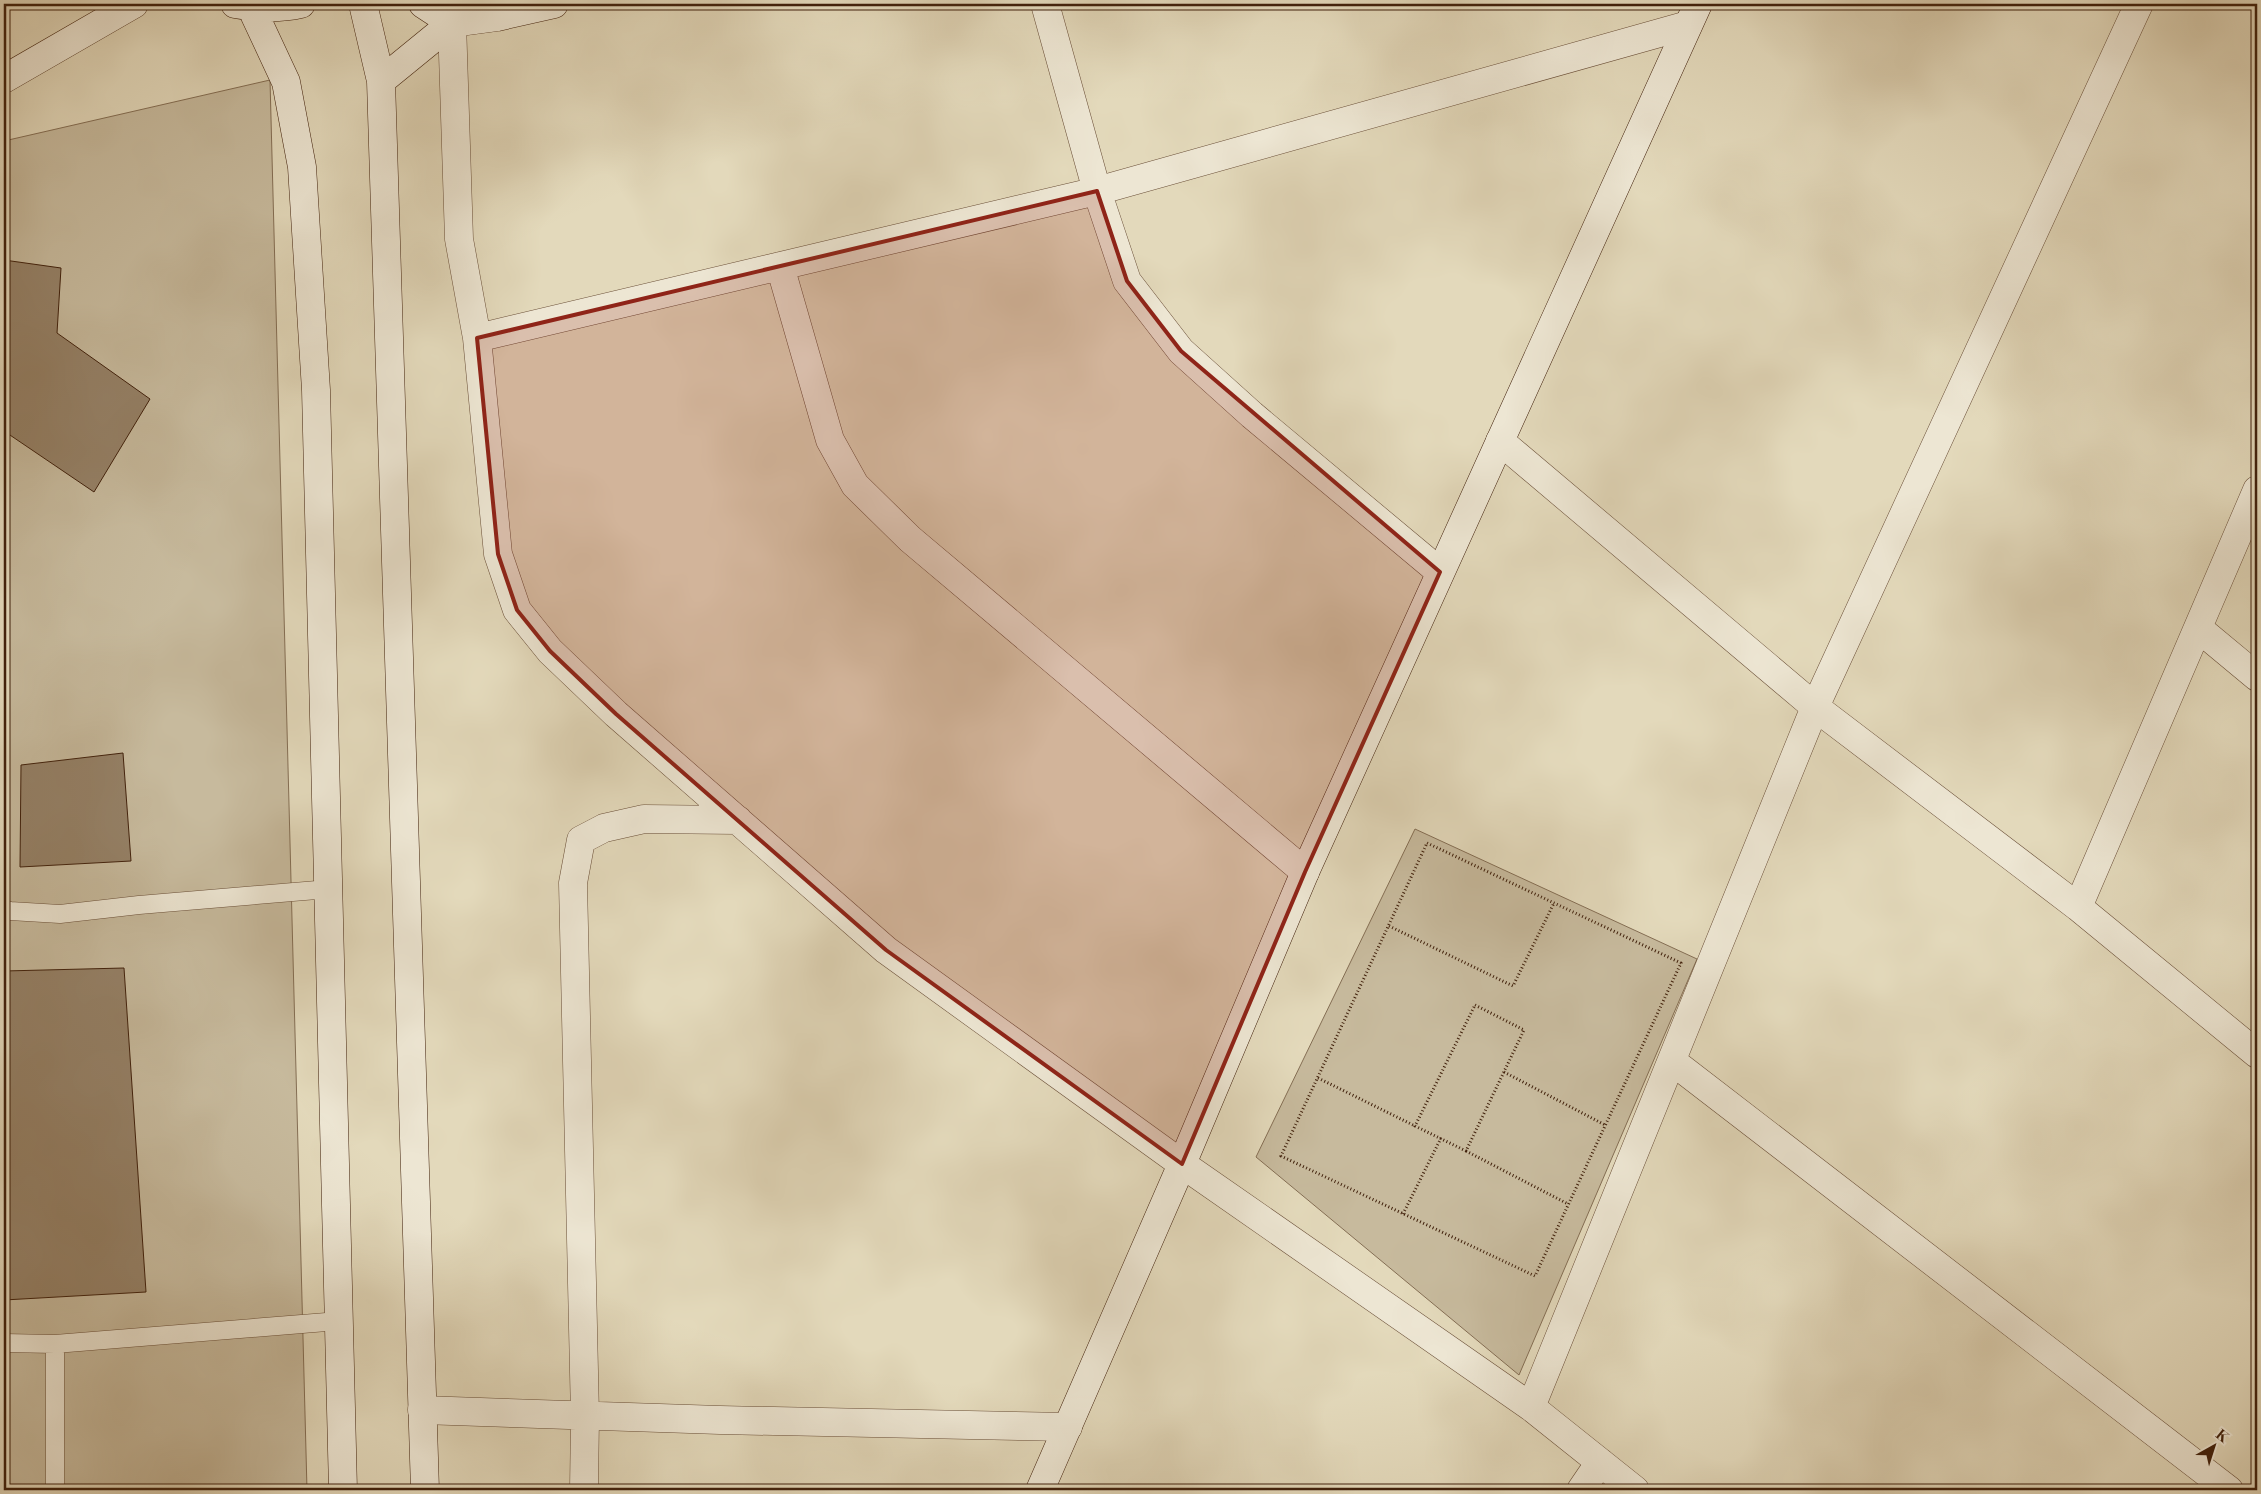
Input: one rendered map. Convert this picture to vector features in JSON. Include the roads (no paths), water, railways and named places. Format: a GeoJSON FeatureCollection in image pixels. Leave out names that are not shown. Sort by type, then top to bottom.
{"type":"FeatureCollection","features":[{"type":"Feature","properties":{"kind":"street"},"geometry":{"type":"LineString","coordinates":[[4,79],[134,4]]}},
{"type":"Feature","properties":{"kind":"street"},"geometry":{"type":"LineString","coordinates":[[242,5],[288,7],[302,4]]}},
{"type":"Feature","properties":{"kind":"street"},"geometry":{"type":"LineString","coordinates":[[363,4],[381,81],[424,1490]]}},
{"type":"Feature","properties":{"kind":"street"},"geometry":{"type":"LineString","coordinates":[[422,4],[452,23]]}},
{"type":"Feature","properties":{"kind":"street"},"geometry":{"type":"LineString","coordinates":[[381,81],[452,23],[497,17],[554,4]]}},
{"type":"Feature","properties":{"kind":"street"},"geometry":{"type":"LineString","coordinates":[[1045,4],[1097,191],[1127,281],[1181,351],[1252,416],[1440,572]]}},
{"type":"Feature","properties":{"kind":"street"},"geometry":{"type":"LineString","coordinates":[[1531,1407],[1816,707],[2139,4]]}},
{"type":"Feature","properties":{"kind":"street"},"geometry":{"type":"LineString","coordinates":[[242,5],[286,82],[302,167],[316,390],[343,1490]]}},
{"type":"Feature","properties":{"kind":"street"},"geometry":{"type":"LineString","coordinates":[[477,338],[1097,191],[1693,15]]}},
{"type":"Feature","properties":{"kind":"street"},"geometry":{"type":"LineString","coordinates":[[1040,1490],[1182,1164],[1305,872],[1693,15]]}},
{"type":"Feature","properties":{"kind":"street"},"geometry":{"type":"LineString","coordinates":[[452,23],[459,239],[477,338],[498,554],[517,610],[550,651],[603,702],[886,950],[1182,1164],[1531,1407],[1635,1490]]}},
{"type":"Feature","properties":{"kind":"street"},"geometry":{"type":"LineString","coordinates":[[780,266],[830,440],[855,485],[910,539],[1305,872]]}},
{"type":"Feature","properties":{"kind":"street"},"geometry":{"type":"LineString","coordinates":[[1500,441],[1816,707],[2078,907],[2257,1054]]}},
{"type":"Feature","properties":{"kind":"street"},"geometry":{"type":"LineString","coordinates":[[2078,907],[2257,490]]}},
{"type":"Feature","properties":{"kind":"street"},"geometry":{"type":"LineString","coordinates":[[2198,628],[2257,677]]}},
{"type":"Feature","properties":{"kind":"street"},"geometry":{"type":"LineString","coordinates":[[584,1490],[585,1416],[573,883],[581,840],[604,828],[644,819],[738,820]]}},
{"type":"Feature","properties":{"kind":"street"},"geometry":{"type":"LineString","coordinates":[[1672,1061],[2229,1490]]}},
{"type":"Feature","properties":{"kind":"street"},"geometry":{"type":"LineString","coordinates":[[422,1410],[585,1416],[1068,1427]]}},
{"type":"Feature","properties":{"kind":"street"},"geometry":{"type":"LineString","coordinates":[[1581,1490],[1600,1462]]}},
{"type":"Feature","properties":{"kind":"lane"},"geometry":{"type":"LineString","coordinates":[[4,909],[60,914],[139,905],[329,889]]}},
{"type":"Feature","properties":{"kind":"lane"},"geometry":{"type":"LineString","coordinates":[[4,1343],[55,1344],[339,1321]]}},
{"type":"Feature","properties":{"kind":"lane"},"geometry":{"type":"LineString","coordinates":[[55,1344],[55,1490]]}}]}
